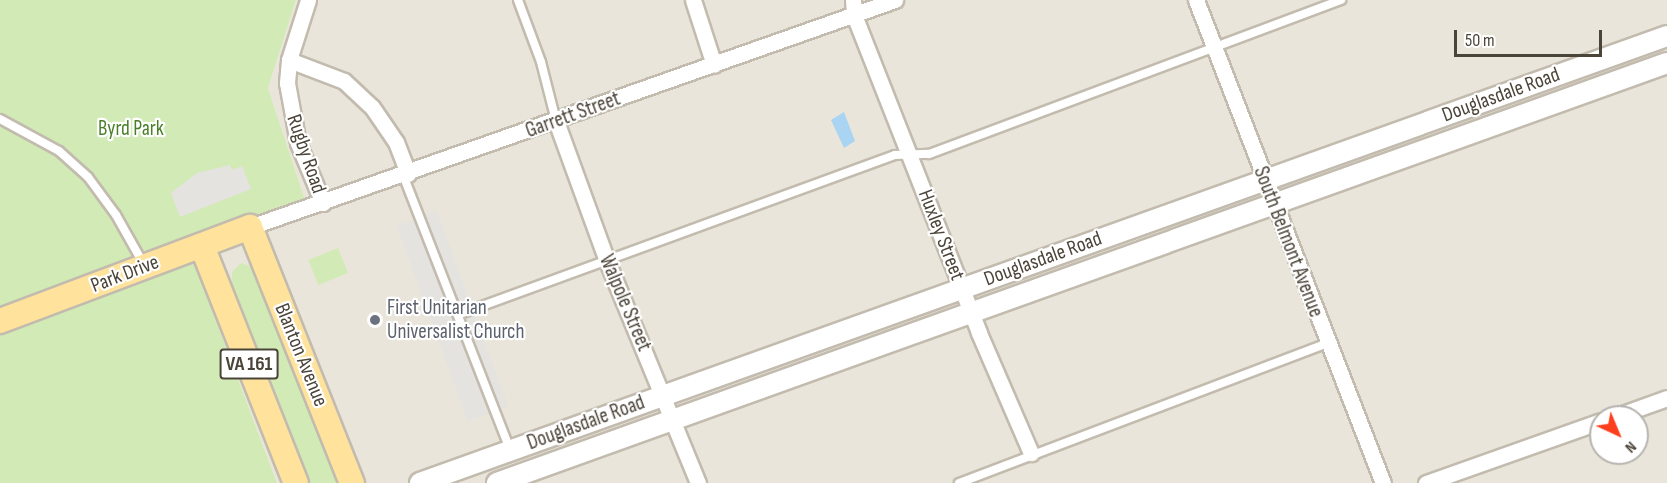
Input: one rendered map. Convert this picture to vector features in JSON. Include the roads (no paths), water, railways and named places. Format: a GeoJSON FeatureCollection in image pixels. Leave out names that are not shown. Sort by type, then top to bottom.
{"type":"FeatureCollection","features":[{"type":"Feature","properties":{"kind":"main road","name":"Park Drive"},"geometry":{"type":"LineString","coordinates":[[0,321],[250,228]]}},
{"type":"Feature","properties":{"kind":"main road","name":"Blanton Avenue"},"geometry":{"type":"LineString","coordinates":[[250,228],[352,483]]}},
{"type":"Feature","properties":{"kind":"main road","name":"VA 161"},"geometry":{"type":"LineString","coordinates":[[202,246],[296,483]]}},
{"type":"Feature","properties":{"kind":"street","name":"Rugby Road"},"geometry":{"type":"LineString","coordinates":[[308,0],[290,60],[287,83],[292,125],[323,203]]}},
{"type":"Feature","properties":{"kind":"street"},"geometry":{"type":"LineString","coordinates":[[693,0],[714,64]]}},
{"type":"Feature","properties":{"kind":"street","name":"Garrett Street"},"geometry":{"type":"LineString","coordinates":[[250,228],[714,64],[852,5],[895,0]]}},
{"type":"Feature","properties":{"kind":"street","name":"South Belmont Avenue"},"geometry":{"type":"LineString","coordinates":[[1197,0],[1273,204],[1383,483]]}},
{"type":"Feature","properties":{"kind":"street","name":"Huxley Street"},"geometry":{"type":"LineString","coordinates":[[852,5],[971,312],[1031,453]]}},
{"type":"Feature","properties":{"kind":"street","name":"Douglasdale Road"},"geometry":{"type":"LineString","coordinates":[[420,483],[1667,36]]}},
{"type":"Feature","properties":{"kind":"street"},"geometry":{"type":"LineString","coordinates":[[290,60],[344,81],[372,107],[396,142],[406,174]]}},
{"type":"Feature","properties":{"kind":"street","name":"Douglasdale Road"},"geometry":{"type":"LineString","coordinates":[[497,483],[525,478],[673,419],[1667,63]]}},
{"type":"Feature","properties":{"kind":"street","name":"Walpole Street"},"geometry":{"type":"LineString","coordinates":[[556,121],[607,261],[664,395],[698,483]]}},
{"type":"Feature","properties":{"kind":"street"},"geometry":{"type":"LineString","coordinates":[[1647,405],[1667,398]]}},
{"type":"Feature","properties":{"kind":"street"},"geometry":{"type":"LineString","coordinates":[[1426,483],[1589,426]]}},
{"type":"Feature","properties":{"kind":"lane"},"geometry":{"type":"LineString","coordinates":[[518,0],[541,62],[556,121]]}},
{"type":"Feature","properties":{"kind":"lane"},"geometry":{"type":"LineString","coordinates":[[460,314],[895,155],[929,154],[1341,0]]}},
{"type":"Feature","properties":{"kind":"lane"},"geometry":{"type":"LineString","coordinates":[[0,119],[59,151],[88,177],[116,216],[145,267]]}},
{"type":"Feature","properties":{"kind":"lane"},"geometry":{"type":"LineString","coordinates":[[406,174],[511,450]]}},
{"type":"Feature","properties":{"kind":"lane"},"geometry":{"type":"LineString","coordinates":[[959,483],[1031,453],[1327,343]]}},
{"type":"Feature","properties":{"kind":"water"},"geometry":{"type":"Polygon","coordinates":[[[844,112],[855,141],[844,148],[831,120],[844,112]]]}},
{"type":"Feature","properties":{"kind":"place","name":"First Unitarian Universalist Church"},"geometry":{"type":"Point","coordinates":[375,320]}},
{"type":"Feature","properties":{"kind":"park label","name":"Byrd Park"},"geometry":{"type":"Point","coordinates":[131,129]}}]}
